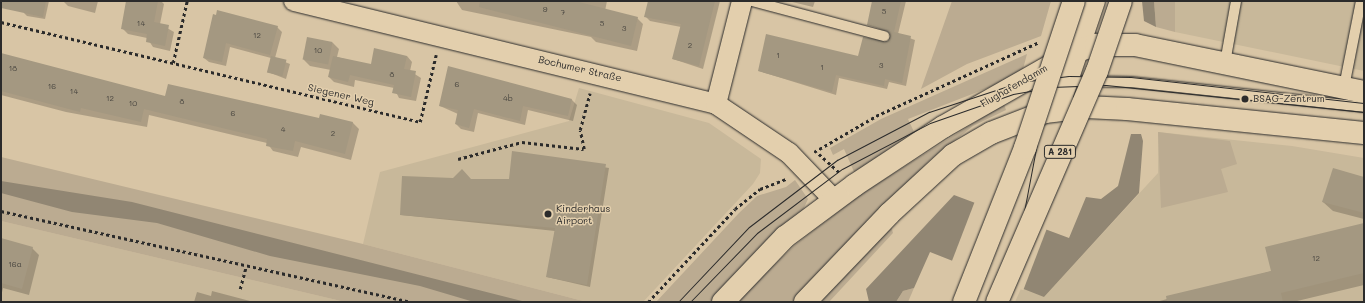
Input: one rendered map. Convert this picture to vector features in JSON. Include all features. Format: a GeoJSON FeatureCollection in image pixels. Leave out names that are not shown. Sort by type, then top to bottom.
{"type":"FeatureCollection","features":[{"type":"Feature","properties":{"kind":"main road"},"geometry":{"type":"LineString","coordinates":[[964,302],[1026,148],[1074,1]]}},
{"type":"Feature","properties":{"kind":"main road"},"geometry":{"type":"LineString","coordinates":[[1057,110],[1094,1]]}},
{"type":"Feature","properties":{"kind":"main road","name":"A 281"},"geometry":{"type":"LineString","coordinates":[[997,302],[1097,71],[1121,1]]}},
{"type":"Feature","properties":{"kind":"main road","name":"Flughafendamm"},"geometry":{"type":"LineString","coordinates":[[723,302],[785,237],[835,201],[942,127],[1077,51],[1096,45],[1136,45],[1354,90]]}},
{"type":"Feature","properties":{"kind":"main road"},"geometry":{"type":"LineString","coordinates":[[806,302],[888,214],[953,155],[1008,125],[1057,110],[1127,109],[1364,133]]}},
{"type":"Feature","properties":{"kind":"street","name":"Bochumer Straße"},"geometry":{"type":"LineString","coordinates":[[294,1],[596,73],[716,104],[770,138],[809,157],[835,201]]}},
{"type":"Feature","properties":{"kind":"street"},"geometry":{"type":"LineString","coordinates":[[716,104],[742,1]]}},
{"type":"Feature","properties":{"kind":"lane"},"geometry":{"type":"LineString","coordinates":[[752,1],[884,36]]}},
{"type":"Feature","properties":{"kind":"lane"},"geometry":{"type":"LineString","coordinates":[[1225,63],[1236,1]]}},
{"type":"Feature","properties":{"kind":"lane"},"geometry":{"type":"LineString","coordinates":[[1354,90],[1361,1]]}},
{"type":"Feature","properties":{"kind":"lane"},"geometry":{"type":"LineString","coordinates":[[1067,81],[1124,81],[1364,107]]}},
{"type":"Feature","properties":{"kind":"path"},"geometry":{"type":"LineString","coordinates":[[173,63],[187,1]]}},
{"type":"Feature","properties":{"kind":"path","name":"Siegener Weg"},"geometry":{"type":"LineString","coordinates":[[1,22],[420,122],[441,36]]}},
{"type":"Feature","properties":{"kind":"path"},"geometry":{"type":"LineString","coordinates":[[458,159],[522,142],[584,149],[580,130],[596,73]]}},
{"type":"Feature","properties":{"kind":"path"},"geometry":{"type":"LineString","coordinates":[[648,302],[735,210],[760,189],[785,180],[809,157],[876,116],[953,80]]}},
{"type":"Feature","properties":{"kind":"path"},"geometry":{"type":"LineString","coordinates":[[1,212],[410,302]]}},
{"type":"Feature","properties":{"kind":"path"},"geometry":{"type":"LineString","coordinates":[[240,289],[246,267]]}},
{"type":"Feature","properties":{"kind":"shaded area"},"geometry":{"type":"Polygon","coordinates":[[[952,1],[1051,1],[1041,36],[967,64],[921,89],[952,1]]]}},
{"type":"Feature","properties":{"kind":"shaded area"},"geometry":{"type":"Polygon","coordinates":[[[1142,1],[1154,1],[1156,27],[1144,21],[1142,1]]]}},
{"type":"Feature","properties":{"kind":"shaded area"},"geometry":{"type":"Polygon","coordinates":[[[1154,1],[1175,1],[1175,32],[1156,27],[1154,1]]]}},
{"type":"Feature","properties":{"kind":"shaded area"},"geometry":{"type":"Polygon","coordinates":[[[1173,1],[1364,1],[1364,71],[1175,32],[1173,1]]]}},
{"type":"Feature","properties":{"kind":"shaded area"},"geometry":{"type":"Polygon","coordinates":[[[1027,54],[1023,69],[998,84],[908,119],[915,134],[855,174],[844,149],[833,155],[830,148],[881,119],[1027,54]]]}},
{"type":"Feature","properties":{"kind":"shaded area","name":"Kinderhaus Airport"},"geometry":{"type":"Polygon","coordinates":[[[579,88],[709,123],[761,159],[760,173],[753,184],[643,302],[587,302],[363,244],[380,172],[569,121],[579,88]]]}},
{"type":"Feature","properties":{"kind":"shaded area"},"geometry":{"type":"Polygon","coordinates":[[[1004,104],[1006,110],[973,126],[930,160],[792,302],[736,302],[796,244],[864,192],[1004,104]]]}},
{"type":"Feature","properties":{"kind":"shaded area"},"geometry":{"type":"Polygon","coordinates":[[[1158,132],[1292,146],[1364,158],[1364,302],[1015,302],[1029,271],[1044,297],[1158,173],[1158,132]]]}},
{"type":"Feature","properties":{"kind":"shaded area"},"geometry":{"type":"Polygon","coordinates":[[[1158,132],[1230,141],[1237,164],[1221,169],[1228,192],[1161,208],[1158,132]]]}},
{"type":"Feature","properties":{"kind":"shaded area"},"geometry":{"type":"Polygon","coordinates":[[[1131,134],[1141,134],[1143,141],[1139,193],[1044,297],[930,252],[914,288],[903,291],[896,302],[869,302],[866,289],[954,195],[1069,238],[1086,197],[1101,199],[1118,186],[1131,134]]]}},
{"type":"Feature","properties":{"kind":"shaded area"},"geometry":{"type":"Polygon","coordinates":[[[1,157],[363,244],[587,302],[345,302],[1,221],[1,157]]]}},
{"type":"Feature","properties":{"kind":"shaded area"},"geometry":{"type":"Polygon","coordinates":[[[795,180],[808,199],[802,212],[710,302],[656,302],[739,213],[757,196],[786,187],[795,180]]]}},
{"type":"Feature","properties":{"kind":"shaded area"},"geometry":{"type":"Polygon","coordinates":[[[1,181],[132,202],[526,302],[474,302],[420,286],[270,256],[157,223],[72,212],[1,193],[1,181]]]}},
{"type":"Feature","properties":{"kind":"shaded area"},"geometry":{"type":"Polygon","coordinates":[[[1,221],[345,302],[1,302],[1,221]]]}},
{"type":"Feature","properties":{"kind":"shaded area"},"geometry":{"type":"Polygon","coordinates":[[[891,226],[893,233],[829,302],[819,302],[891,226]]]}},
{"type":"Feature","properties":{"kind":"shaded area"},"geometry":{"type":"Polygon","coordinates":[[[914,288],[908,302],[896,302],[903,291],[914,288]]]}},
{"type":"Feature","properties":{"kind":"pier"},"geometry":{"type":"Polygon","coordinates":[[[975,201],[1047,229],[1023,290],[951,263],[975,201]]]}},
{"type":"Feature","properties":{"kind":"building"},"geometry":{"type":"Polygon","coordinates":[[[1,1],[46,1],[43,17],[1,8],[1,1]]]}},
{"type":"Feature","properties":{"kind":"building"},"geometry":{"type":"Polygon","coordinates":[[[126,1],[158,1],[154,22],[169,25],[165,46],[146,42],[147,34],[121,29],[126,1]]]}},
{"type":"Feature","properties":{"kind":"building"},"geometry":{"type":"Polygon","coordinates":[[[480,1],[575,1],[638,17],[631,46],[479,7],[480,1]]]}},
{"type":"Feature","properties":{"kind":"building"},"geometry":{"type":"Polygon","coordinates":[[[648,1],[715,1],[699,66],[672,59],[681,24],[644,17],[648,1]]]}},
{"type":"Feature","properties":{"kind":"building"},"geometry":{"type":"Polygon","coordinates":[[[872,1],[901,1],[894,32],[911,36],[902,83],[885,79],[884,86],[836,75],[832,92],[758,71],[766,34],[858,56],[863,37],[888,41],[888,31],[867,25],[872,1]]]}},
{"type":"Feature","properties":{"kind":"building"},"geometry":{"type":"Polygon","coordinates":[[[217,10],[278,26],[270,55],[226,43],[222,62],[203,58],[213,14],[216,15],[217,10]]]}},
{"type":"Feature","properties":{"kind":"building"},"geometry":{"type":"Polygon","coordinates":[[[307,37],[333,42],[328,65],[303,60],[307,37]]]}},
{"type":"Feature","properties":{"kind":"building"},"geometry":{"type":"Polygon","coordinates":[[[374,48],[407,56],[404,69],[416,71],[411,97],[392,93],[394,85],[350,75],[348,82],[328,77],[333,56],[371,64],[374,48]]]}},
{"type":"Feature","properties":{"kind":"building"},"geometry":{"type":"Polygon","coordinates":[[[1,53],[165,96],[168,84],[319,118],[320,114],[353,122],[345,154],[295,141],[293,151],[266,146],[267,139],[144,109],[141,122],[81,108],[80,112],[1,91],[1,53]]]}},
{"type":"Feature","properties":{"kind":"building"},"geometry":{"type":"Polygon","coordinates":[[[271,56],[287,60],[282,76],[267,72],[271,56]]]}},
{"type":"Feature","properties":{"kind":"building"},"geometry":{"type":"Polygon","coordinates":[[[448,66],[572,99],[568,116],[523,106],[520,121],[474,109],[469,128],[455,124],[458,110],[439,106],[448,66]]]}},
{"type":"Feature","properties":{"kind":"building"},"geometry":{"type":"Polygon","coordinates":[[[512,151],[606,164],[587,285],[546,277],[555,228],[400,215],[402,176],[453,178],[462,169],[471,179],[509,179],[512,151]]]}},
{"type":"Feature","properties":{"kind":"building"},"geometry":{"type":"Polygon","coordinates":[[[1333,168],[1364,177],[1364,213],[1322,202],[1333,168]]]}},
{"type":"Feature","properties":{"kind":"building"},"geometry":{"type":"Polygon","coordinates":[[[1364,223],[1364,273],[1281,293],[1283,302],[1167,302],[1166,296],[1271,271],[1265,247],[1364,223]]]}},
{"type":"Feature","properties":{"kind":"building"},"geometry":{"type":"Polygon","coordinates":[[[1,238],[33,247],[22,289],[1,283],[1,238]]]}},
{"type":"Feature","properties":{"kind":"tram line"},"geometry":{"type":"LineString","coordinates":[[1020,233],[1037,143],[1077,1]]}},
{"type":"Feature","properties":{"kind":"tram line"},"geometry":{"type":"LineString","coordinates":[[678,302],[749,227],[837,160],[929,112],[1020,82],[1069,76],[1131,77],[1364,103]]}},
{"type":"Feature","properties":{"kind":"tram line"},"geometry":{"type":"LineString","coordinates":[[690,302],[757,233],[842,169],[930,123],[1013,94],[1051,87],[1106,85],[1364,112]]}},
{"type":"Feature","properties":{"kind":"place","name":"BSAG-Zentrum"},"geometry":{"type":"Point","coordinates":[1245,99]}},
{"type":"Feature","properties":{"kind":"place","name":"Kinderhaus Airport"},"geometry":{"type":"Point","coordinates":[548,214]}}]}
